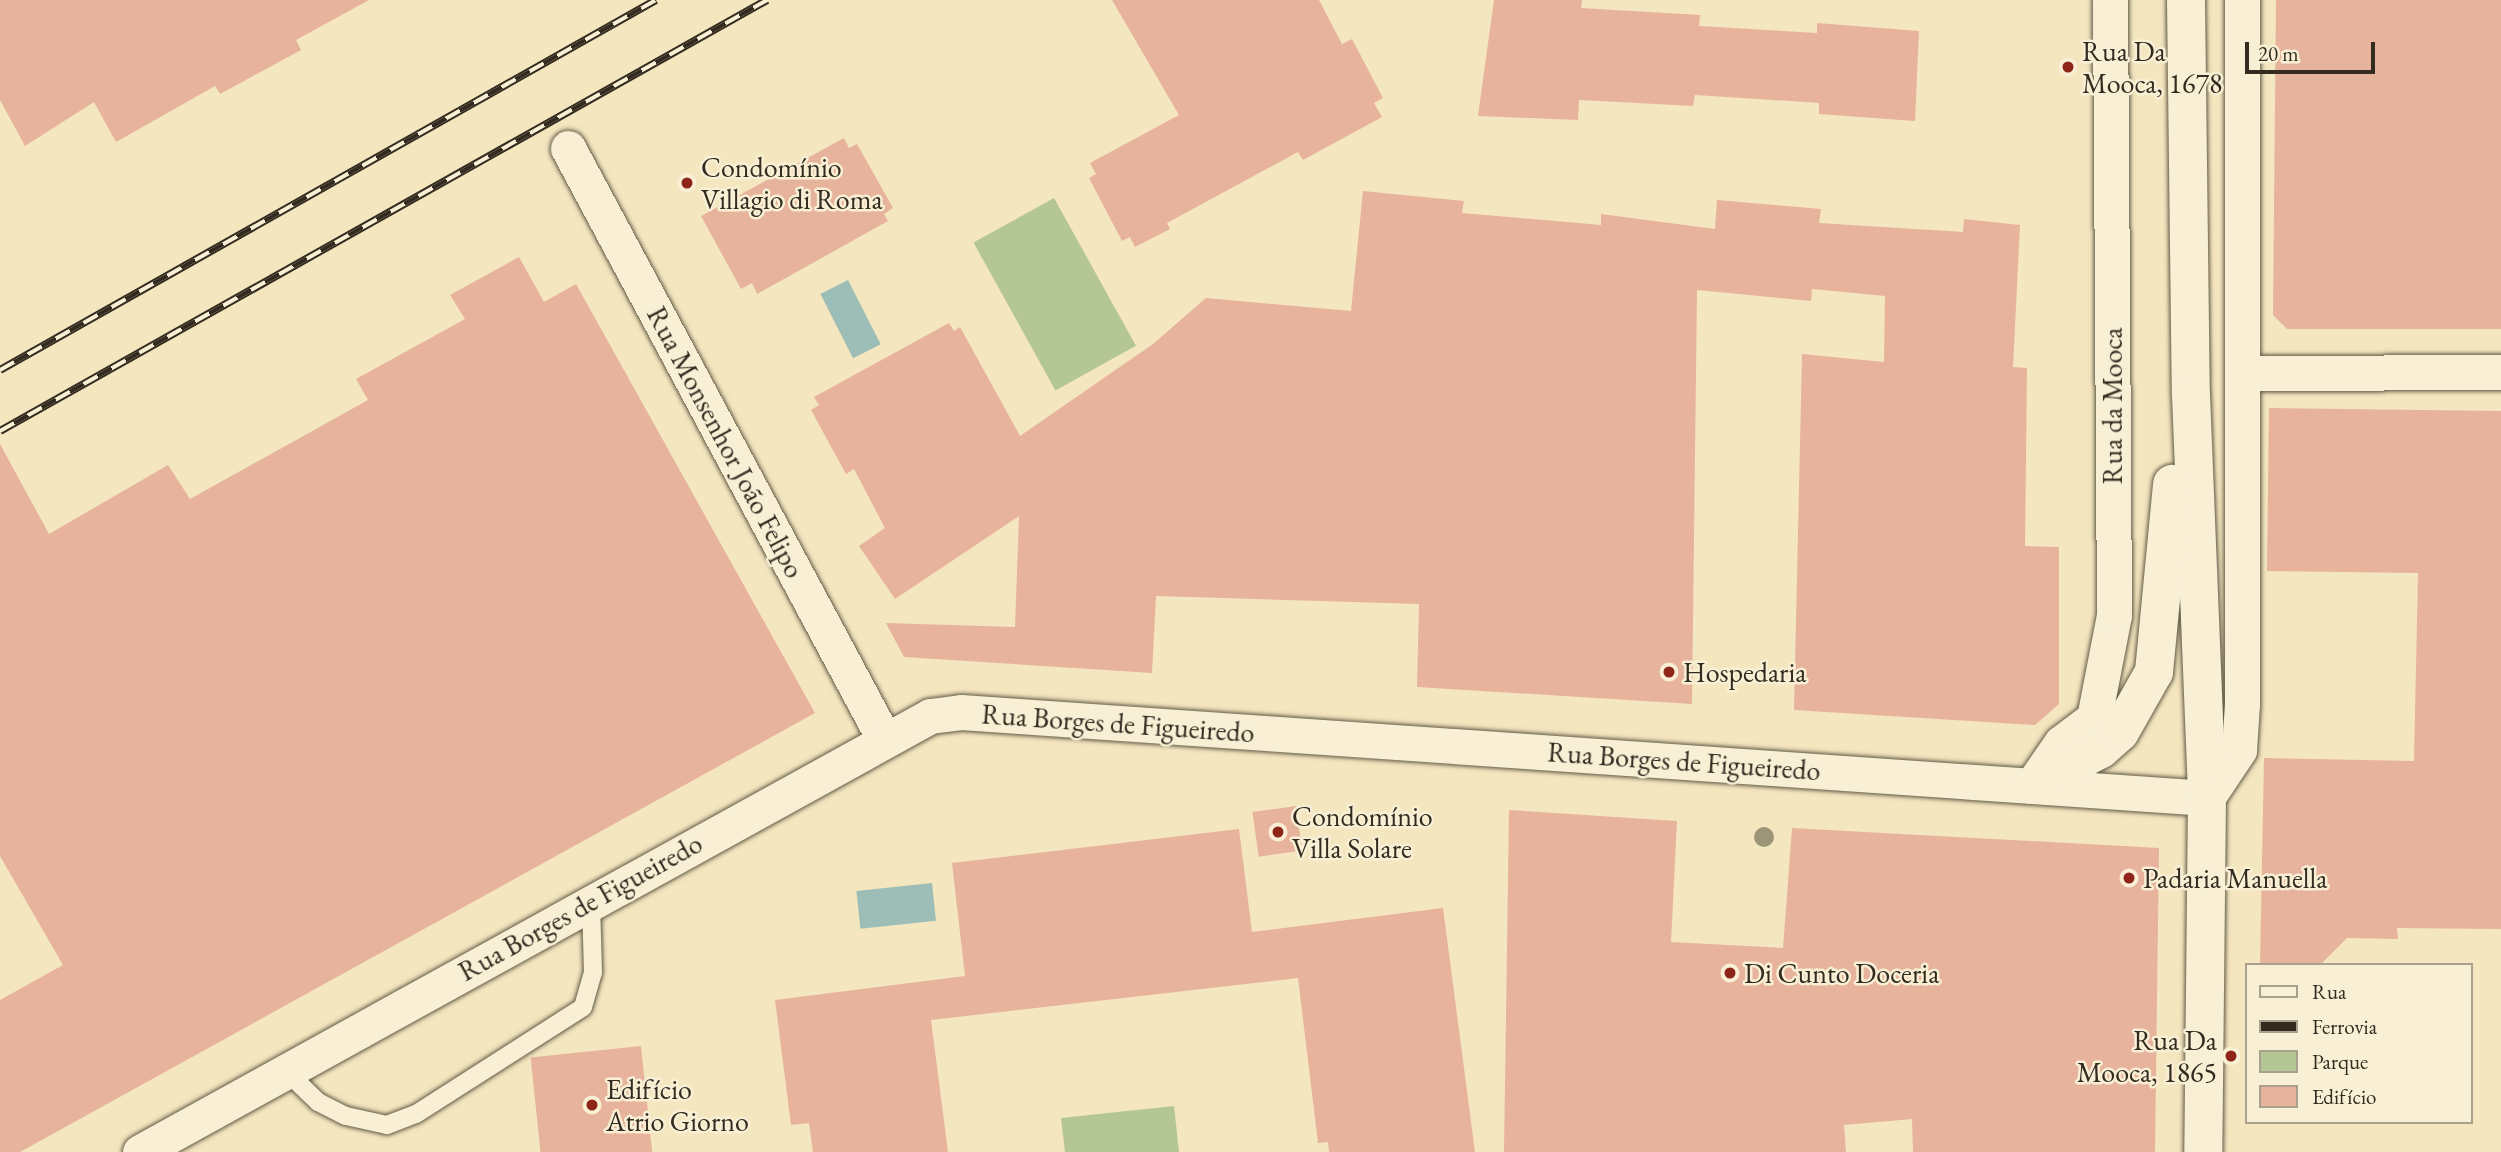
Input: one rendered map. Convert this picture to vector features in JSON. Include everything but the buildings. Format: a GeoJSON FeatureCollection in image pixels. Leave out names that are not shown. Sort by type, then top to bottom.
{"type":"FeatureCollection","features":[{"type":"Feature","properties":{"kind":"main road"},"geometry":{"type":"LineString","coordinates":[[2186,0],[2191,395],[2207,798],[2203,1152]]}},
{"type":"Feature","properties":{"kind":"main road"},"geometry":{"type":"LineString","coordinates":[[2032,785],[2101,748],[2120,732],[2154,672],[2170,540],[2175,424],[2191,395]]}},
{"type":"Feature","properties":{"kind":"street","name":"Rua da Mooca"},"geometry":{"type":"LineString","coordinates":[[2032,785],[2061,743],[2094,718],[2114,615],[2110,0]]}},
{"type":"Feature","properties":{"kind":"street"},"geometry":{"type":"LineString","coordinates":[[2207,798],[2239,751],[2242,0]]}},
{"type":"Feature","properties":{"kind":"street","name":"Rua Monsenhor João Felipo"},"geometry":{"type":"LineString","coordinates":[[568,148],[883,737]]}},
{"type":"Feature","properties":{"kind":"street"},"geometry":{"type":"LineString","coordinates":[[2242,373],[2501,372]]}},
{"type":"Feature","properties":{"kind":"street","name":"Rua Borges de Figueiredo"},"geometry":{"type":"LineString","coordinates":[[140,1152],[883,737],[930,716],[961,712],[2207,798]]}},
{"type":"Feature","properties":{"kind":"lane"},"geometry":{"type":"LineString","coordinates":[[286,1071],[318,1102],[345,1116],[387,1125],[416,1114],[583,1007],[593,973],[592,900]]}},
{"type":"Feature","properties":{"kind":"green space"},"geometry":{"type":"Polygon","coordinates":[[[1054,198],[1136,346],[1055,390],[974,243],[1054,198]]]}},
{"type":"Feature","properties":{"kind":"green space"},"geometry":{"type":"Polygon","coordinates":[[[1174,1106],[1179,1152],[1065,1152],[1061,1118],[1174,1106]]]}},
{"type":"Feature","properties":{"kind":"water"},"geometry":{"type":"Polygon","coordinates":[[[848,280],[881,344],[853,358],[820,294],[848,280]]]}},
{"type":"Feature","properties":{"kind":"water"},"geometry":{"type":"Polygon","coordinates":[[[932,883],[936,921],[860,929],[856,891],[932,883]]]}},
{"type":"Feature","properties":{"kind":"railway"},"geometry":{"type":"LineString","coordinates":[[0,370],[656,0]]}},
{"type":"Feature","properties":{"kind":"railway"},"geometry":{"type":"LineString","coordinates":[[0,431],[767,0]]}},
{"type":"Feature","properties":{"kind":"place","name":"Rua Da Mooca, 1678"},"geometry":{"type":"Point","coordinates":[2068,67]}},
{"type":"Feature","properties":{"kind":"place","name":"Condomínio Villagio di Roma"},"geometry":{"type":"Point","coordinates":[687,183]}},
{"type":"Feature","properties":{"kind":"place","name":"Hospedaria"},"geometry":{"type":"Point","coordinates":[1669,672]}},
{"type":"Feature","properties":{"kind":"place","name":"Condomínio Villa Solare"},"geometry":{"type":"Point","coordinates":[1278,832]}},
{"type":"Feature","properties":{"kind":"place","name":"Padaria Manuella"},"geometry":{"type":"Point","coordinates":[2129,878]}},
{"type":"Feature","properties":{"kind":"place","name":"Di Cunto Doceria"},"geometry":{"type":"Point","coordinates":[1730,973]}},
{"type":"Feature","properties":{"kind":"place","name":"Rua Da Mooca, 1865"},"geometry":{"type":"Point","coordinates":[2231,1056]}},
{"type":"Feature","properties":{"kind":"place","name":"Edifício Atrio Giorno"},"geometry":{"type":"Point","coordinates":[592,1105]}}]}
